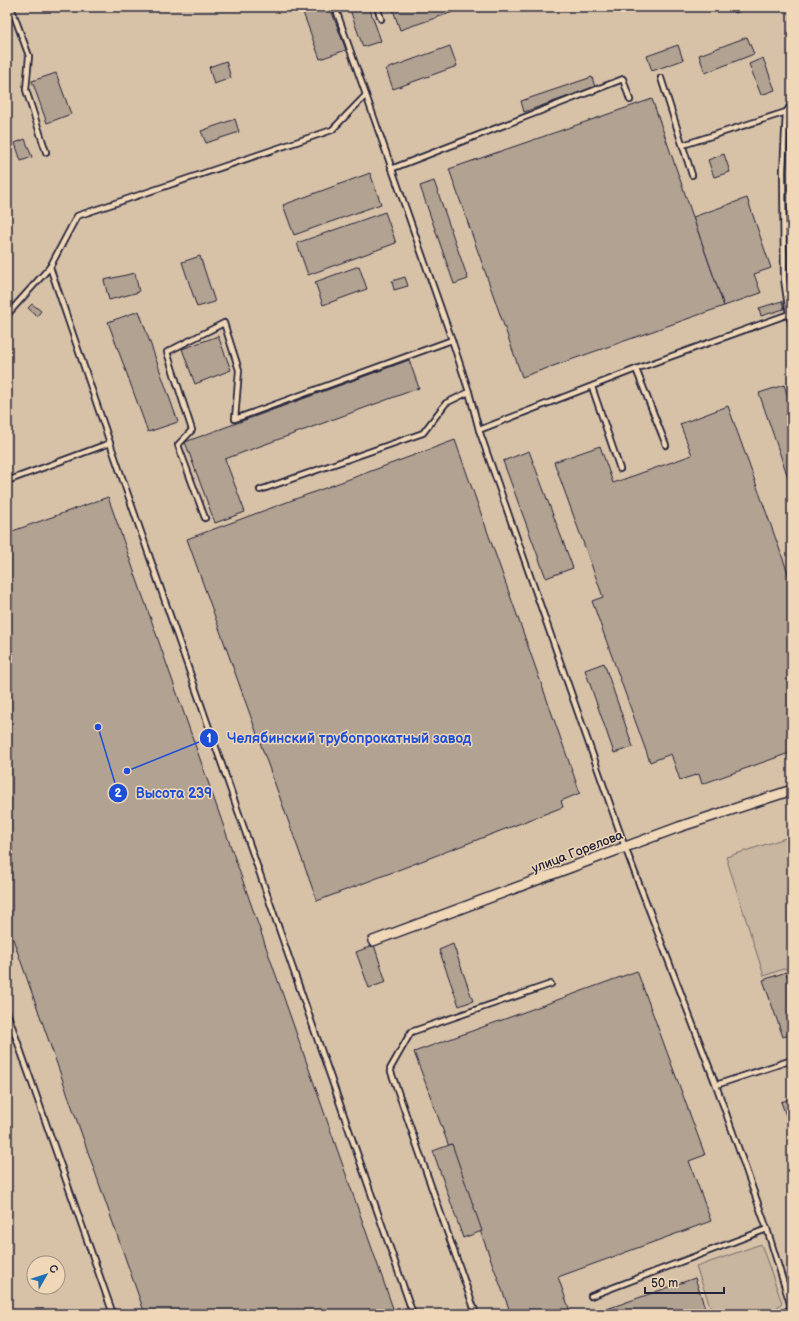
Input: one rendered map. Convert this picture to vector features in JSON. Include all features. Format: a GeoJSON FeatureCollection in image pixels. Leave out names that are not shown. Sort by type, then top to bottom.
{"type":"FeatureCollection","features":[{"type":"Feature","properties":{"kind":"street","name":"улица Горелова"},"geometry":{"type":"LineString","coordinates":[[373,941],[679,827],[792,790]]}},
{"type":"Feature","properties":{"kind":"lane"},"geometry":{"type":"LineString","coordinates":[[11,7],[29,56],[26,90],[46,152]]}},
{"type":"Feature","properties":{"kind":"lane"},"geometry":{"type":"LineString","coordinates":[[336,7],[391,169],[452,340],[469,392],[479,430],[625,847],[716,1085],[766,1229],[792,1308],[784,1314]]}},
{"type":"Feature","properties":{"kind":"lane"},"geometry":{"type":"LineString","coordinates":[[377,7],[381,19]]}},
{"type":"Feature","properties":{"kind":"lane"},"geometry":{"type":"LineString","coordinates":[[661,78],[692,175]]}},
{"type":"Feature","properties":{"kind":"lane"},"geometry":{"type":"LineString","coordinates":[[391,169],[623,79],[630,100]]}},
{"type":"Feature","properties":{"kind":"lane"},"geometry":{"type":"LineString","coordinates":[[7,315],[50,267],[77,216],[332,130],[366,95]]}},
{"type":"Feature","properties":{"kind":"lane"},"geometry":{"type":"LineString","coordinates":[[792,104],[786,112],[783,171],[784,279],[792,327]]}},
{"type":"Feature","properties":{"kind":"lane"},"geometry":{"type":"LineString","coordinates":[[683,145],[786,112]]}},
{"type":"Feature","properties":{"kind":"lane"},"geometry":{"type":"LineString","coordinates":[[50,267],[413,1314]]}},
{"type":"Feature","properties":{"kind":"lane"},"geometry":{"type":"LineString","coordinates":[[479,430],[636,369],[789,314]]}},
{"type":"Feature","properties":{"kind":"lane"},"geometry":{"type":"LineString","coordinates":[[205,518],[178,445],[192,430],[167,352],[224,323],[239,370],[235,419],[452,340]]}},
{"type":"Feature","properties":{"kind":"lane"},"geometry":{"type":"LineString","coordinates":[[636,369],[666,445]]}},
{"type":"Feature","properties":{"kind":"lane"},"geometry":{"type":"LineString","coordinates":[[592,387],[620,468]]}},
{"type":"Feature","properties":{"kind":"lane"},"geometry":{"type":"LineString","coordinates":[[260,490],[423,433],[446,403],[469,392]]}},
{"type":"Feature","properties":{"kind":"lane"},"geometry":{"type":"LineString","coordinates":[[7,481],[110,443]]}},
{"type":"Feature","properties":{"kind":"lane"},"geometry":{"type":"LineString","coordinates":[[476,1314],[390,1069],[411,1032],[551,984]]}},
{"type":"Feature","properties":{"kind":"lane"},"geometry":{"type":"LineString","coordinates":[[7,1012],[113,1314]]}},
{"type":"Feature","properties":{"kind":"lane"},"geometry":{"type":"LineString","coordinates":[[716,1085],[792,1060]]}},
{"type":"Feature","properties":{"kind":"lane"},"geometry":{"type":"LineString","coordinates":[[591,1296],[766,1229]]}},
{"type":"Feature","properties":{"kind":"shaded area"},"geometry":{"type":"Polygon","coordinates":[[[7,7],[792,7],[792,1314],[7,1314],[7,7]]]}},
{"type":"Feature","properties":{"kind":"shaded area"},"geometry":{"type":"Polygon","coordinates":[[[792,836],[792,983],[786,968],[764,976],[726,857],[792,836]]]}},
{"type":"Feature","properties":{"kind":"shaded area"},"geometry":{"type":"Polygon","coordinates":[[[761,1244],[782,1303],[769,1314],[713,1314],[696,1267],[761,1244]]]}},
{"type":"Feature","properties":{"kind":"building"},"geometry":{"type":"Polygon","coordinates":[[[301,7],[330,7],[346,50],[320,59],[301,7]]]}},
{"type":"Feature","properties":{"kind":"building"},"geometry":{"type":"Polygon","coordinates":[[[349,7],[369,7],[381,41],[363,47],[349,7]]]}},
{"type":"Feature","properties":{"kind":"building"},"geometry":{"type":"Polygon","coordinates":[[[392,7],[452,7],[453,12],[400,30],[392,7]]]}},
{"type":"Feature","properties":{"kind":"building"},"geometry":{"type":"Polygon","coordinates":[[[733,7],[752,7],[735,13],[733,7]]]}},
{"type":"Feature","properties":{"kind":"building"},"geometry":{"type":"Polygon","coordinates":[[[747,37],[754,54],[705,73],[699,55],[747,37]]]}},
{"type":"Feature","properties":{"kind":"building"},"geometry":{"type":"Polygon","coordinates":[[[678,45],[683,60],[652,71],[647,56],[678,45]]]}},
{"type":"Feature","properties":{"kind":"building"},"geometry":{"type":"Polygon","coordinates":[[[450,46],[457,66],[393,89],[386,69],[450,46]]]}},
{"type":"Feature","properties":{"kind":"building"},"geometry":{"type":"Polygon","coordinates":[[[763,58],[775,90],[761,95],[749,64],[763,58]]]}},
{"type":"Feature","properties":{"kind":"building"},"geometry":{"type":"Polygon","coordinates":[[[226,61],[231,78],[214,84],[209,67],[226,61]]]}},
{"type":"Feature","properties":{"kind":"building"},"geometry":{"type":"Polygon","coordinates":[[[56,73],[71,114],[47,123],[32,81],[56,73]]]}},
{"type":"Feature","properties":{"kind":"building"},"geometry":{"type":"Polygon","coordinates":[[[592,77],[595,87],[524,112],[521,101],[592,77]]]}},
{"type":"Feature","properties":{"kind":"building"},"geometry":{"type":"Polygon","coordinates":[[[652,99],[724,306],[522,377],[449,169],[652,99]]]}},
{"type":"Feature","properties":{"kind":"building"},"geometry":{"type":"Polygon","coordinates":[[[235,119],[239,132],[206,143],[201,131],[235,119]]]}},
{"type":"Feature","properties":{"kind":"building"},"geometry":{"type":"Polygon","coordinates":[[[25,139],[32,157],[21,161],[15,143],[25,139]]]}},
{"type":"Feature","properties":{"kind":"building"},"geometry":{"type":"Polygon","coordinates":[[[724,154],[730,172],[714,177],[708,160],[724,154]]]}},
{"type":"Feature","properties":{"kind":"building"},"geometry":{"type":"Polygon","coordinates":[[[370,173],[381,204],[294,235],[283,205],[370,173]]]}},
{"type":"Feature","properties":{"kind":"building"},"geometry":{"type":"Polygon","coordinates":[[[434,181],[468,279],[454,284],[420,186],[434,181]]]}},
{"type":"Feature","properties":{"kind":"building"},"geometry":{"type":"Polygon","coordinates":[[[747,198],[771,268],[754,274],[761,293],[724,306],[693,217],[747,198]]]}},
{"type":"Feature","properties":{"kind":"building"},"geometry":{"type":"Polygon","coordinates":[[[385,212],[396,243],[308,275],[297,243],[385,212]]]}},
{"type":"Feature","properties":{"kind":"building"},"geometry":{"type":"Polygon","coordinates":[[[200,256],[215,302],[197,307],[182,262],[200,256]]]}},
{"type":"Feature","properties":{"kind":"building"},"geometry":{"type":"Polygon","coordinates":[[[359,266],[367,289],[323,305],[315,282],[359,266]]]}},
{"type":"Feature","properties":{"kind":"building"},"geometry":{"type":"Polygon","coordinates":[[[135,273],[139,292],[109,300],[104,280],[135,273]]]}},
{"type":"Feature","properties":{"kind":"building"},"geometry":{"type":"Polygon","coordinates":[[[405,277],[408,286],[394,290],[392,281],[405,277]]]}},
{"type":"Feature","properties":{"kind":"building"},"geometry":{"type":"Polygon","coordinates":[[[782,301],[784,309],[761,316],[759,308],[782,301]]]}},
{"type":"Feature","properties":{"kind":"building"},"geometry":{"type":"Polygon","coordinates":[[[32,304],[41,311],[37,316],[28,308],[32,304]]]}},
{"type":"Feature","properties":{"kind":"building"},"geometry":{"type":"Polygon","coordinates":[[[139,311],[178,422],[148,432],[108,322],[139,311]]]}},
{"type":"Feature","properties":{"kind":"building"},"geometry":{"type":"Polygon","coordinates":[[[218,336],[231,370],[195,384],[182,349],[218,336]]]}},
{"type":"Feature","properties":{"kind":"building"},"geometry":{"type":"Polygon","coordinates":[[[409,360],[419,388],[225,459],[245,512],[215,523],[185,442],[409,360]]]}},
{"type":"Feature","properties":{"kind":"building"},"geometry":{"type":"Polygon","coordinates":[[[784,385],[792,408],[792,489],[759,393],[784,385]]]}},
{"type":"Feature","properties":{"kind":"building"},"geometry":{"type":"Polygon","coordinates":[[[728,406],[792,584],[792,752],[702,784],[699,774],[680,780],[671,754],[650,762],[592,601],[603,597],[554,462],[600,446],[613,483],[692,455],[680,424],[728,406]]]}},
{"type":"Feature","properties":{"kind":"building"},"geometry":{"type":"Polygon","coordinates":[[[455,440],[580,793],[561,801],[563,807],[317,901],[187,539],[455,440]]]}},
{"type":"Feature","properties":{"kind":"building"},"geometry":{"type":"Polygon","coordinates":[[[529,451],[573,568],[546,578],[503,461],[529,451]]]}},
{"type":"Feature","properties":{"kind":"building"},"geometry":{"type":"Polygon","coordinates":[[[108,497],[395,1314],[145,1314],[7,922],[7,533],[108,497]]]}},
{"type":"Feature","properties":{"kind":"building"},"geometry":{"type":"Polygon","coordinates":[[[604,663],[633,747],[614,753],[585,670],[604,663]]]}},
{"type":"Feature","properties":{"kind":"building"},"geometry":{"type":"Polygon","coordinates":[[[453,944],[473,1001],[459,1006],[439,950],[453,944]]]}},
{"type":"Feature","properties":{"kind":"building"},"geometry":{"type":"Polygon","coordinates":[[[374,945],[386,982],[369,988],[356,952],[374,945]]]}},
{"type":"Feature","properties":{"kind":"building"},"geometry":{"type":"Polygon","coordinates":[[[637,971],[705,1155],[689,1161],[711,1221],[558,1277],[571,1314],[511,1314],[414,1052],[637,971]]]}},
{"type":"Feature","properties":{"kind":"building"},"geometry":{"type":"Polygon","coordinates":[[[786,972],[792,990],[792,1034],[783,1037],[763,980],[786,972]]]}},
{"type":"Feature","properties":{"kind":"building"},"geometry":{"type":"Polygon","coordinates":[[[792,1098],[792,1132],[781,1102],[792,1098]]]}},
{"type":"Feature","properties":{"kind":"building"},"geometry":{"type":"Polygon","coordinates":[[[452,1144],[482,1231],[463,1238],[433,1151],[452,1144]]]}},
{"type":"Feature","properties":{"kind":"building"},"geometry":{"type":"Polygon","coordinates":[[[695,1278],[707,1314],[606,1314],[604,1310],[695,1278]]]}},
{"type":"Feature","properties":{"kind":"place","name":"Высота 239"},"geometry":{"type":"Point","coordinates":[98,727]}},
{"type":"Feature","properties":{"kind":"place","name":"Челябинский трубопрокатный завод"},"geometry":{"type":"Point","coordinates":[127,771]}}]}
